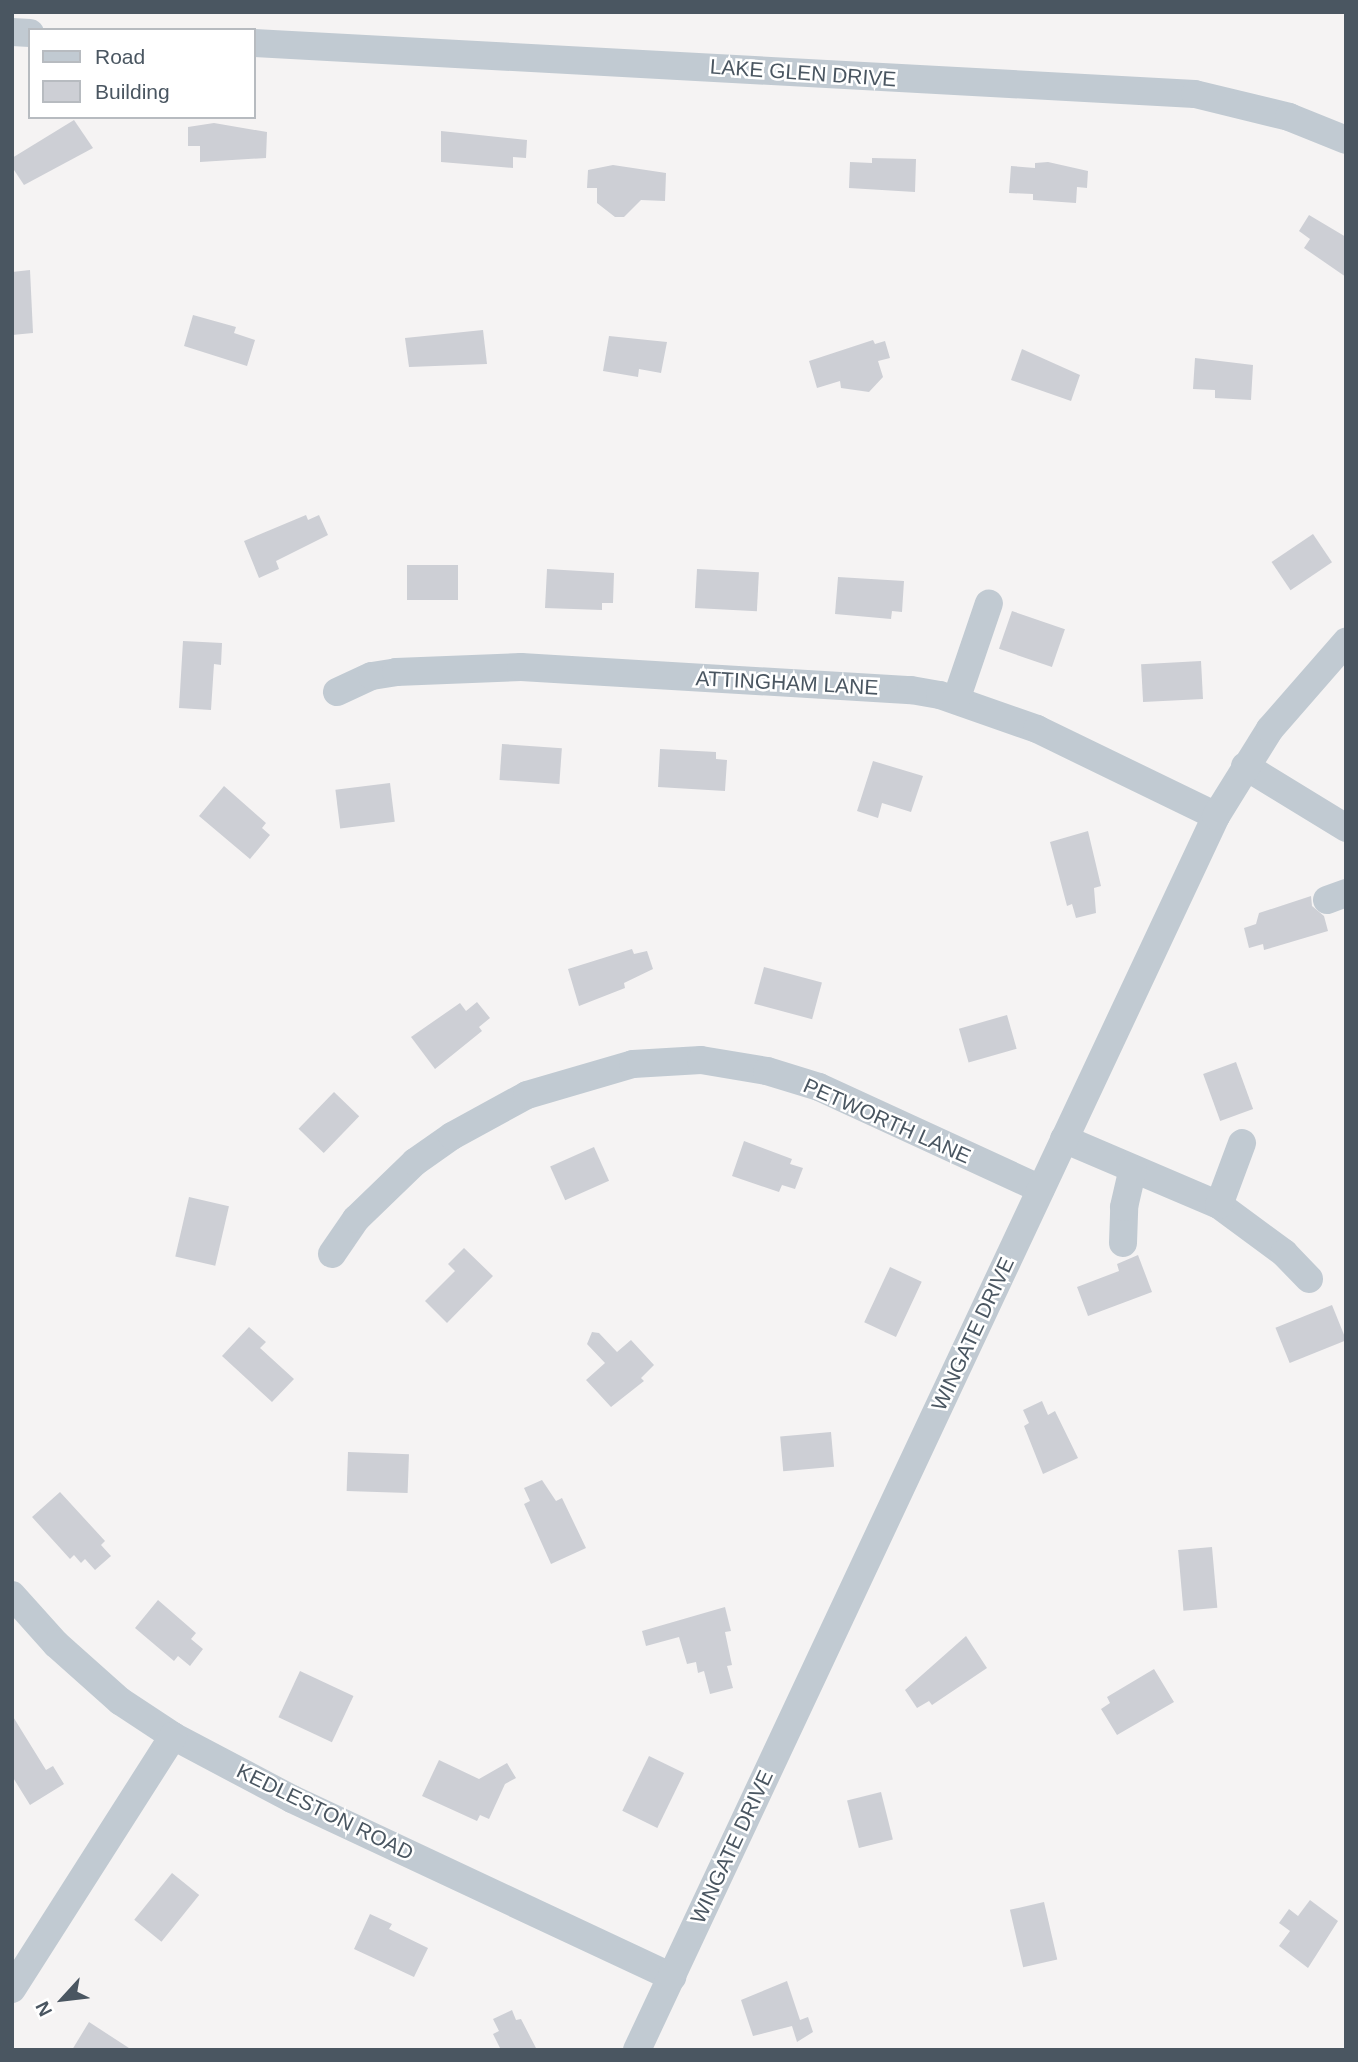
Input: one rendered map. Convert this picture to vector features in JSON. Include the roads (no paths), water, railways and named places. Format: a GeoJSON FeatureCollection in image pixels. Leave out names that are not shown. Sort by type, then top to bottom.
{"type":"FeatureCollection","features":[{"type":"Feature","properties":{"kind":"street","name":"LAKE GLEN DRIVE"},"geometry":{"type":"LineString","coordinates":[[256,43],[1195,94],[1289,117],[1346,140]]}},
{"type":"Feature","properties":{"kind":"street"},"geometry":{"type":"LineString","coordinates":[[956,700],[989,603]]}},
{"type":"Feature","properties":{"kind":"street","name":"WINGATE DRIVE"},"geometry":{"type":"LineString","coordinates":[[637,2050],[1216,816],[1245,766],[1304,685],[1346,642]]}},
{"type":"Feature","properties":{"kind":"street","name":"ATTINGHAM LANE"},"geometry":{"type":"LineString","coordinates":[[337,692],[372,676],[406,671],[521,667],[638,677],[849,684],[956,700],[1037,729],[1216,816]]}},
{"type":"Feature","properties":{"kind":"street"},"geometry":{"type":"LineString","coordinates":[[1245,766],[1346,828]]}},
{"type":"Feature","properties":{"kind":"street","name":"PETWORTH LANE"},"geometry":{"type":"LineString","coordinates":[[332,1254],[356,1219],[415,1162],[452,1136],[527,1095],[576,1077],[633,1064],[701,1060],[780,1075],[819,1087],[1041,1189]]}},
{"type":"Feature","properties":{"kind":"street"},"geometry":{"type":"LineString","coordinates":[[1064,1139],[1219,1206],[1275,1246],[1309,1279]]}},
{"type":"Feature","properties":{"kind":"street"},"geometry":{"type":"LineString","coordinates":[[1219,1206],[1242,1143]]}},
{"type":"Feature","properties":{"kind":"street"},"geometry":{"type":"LineString","coordinates":[[1122,1243],[1133,1168]]}},
{"type":"Feature","properties":{"kind":"street","name":"KEDLESTON ROAD"},"geometry":{"type":"LineString","coordinates":[[12,1595],[56,1644],[120,1701],[173,1736],[292,1799],[672,1978]]}},
{"type":"Feature","properties":{"kind":"street"},"geometry":{"type":"LineString","coordinates":[[12,1989],[173,1736]]}}]}
